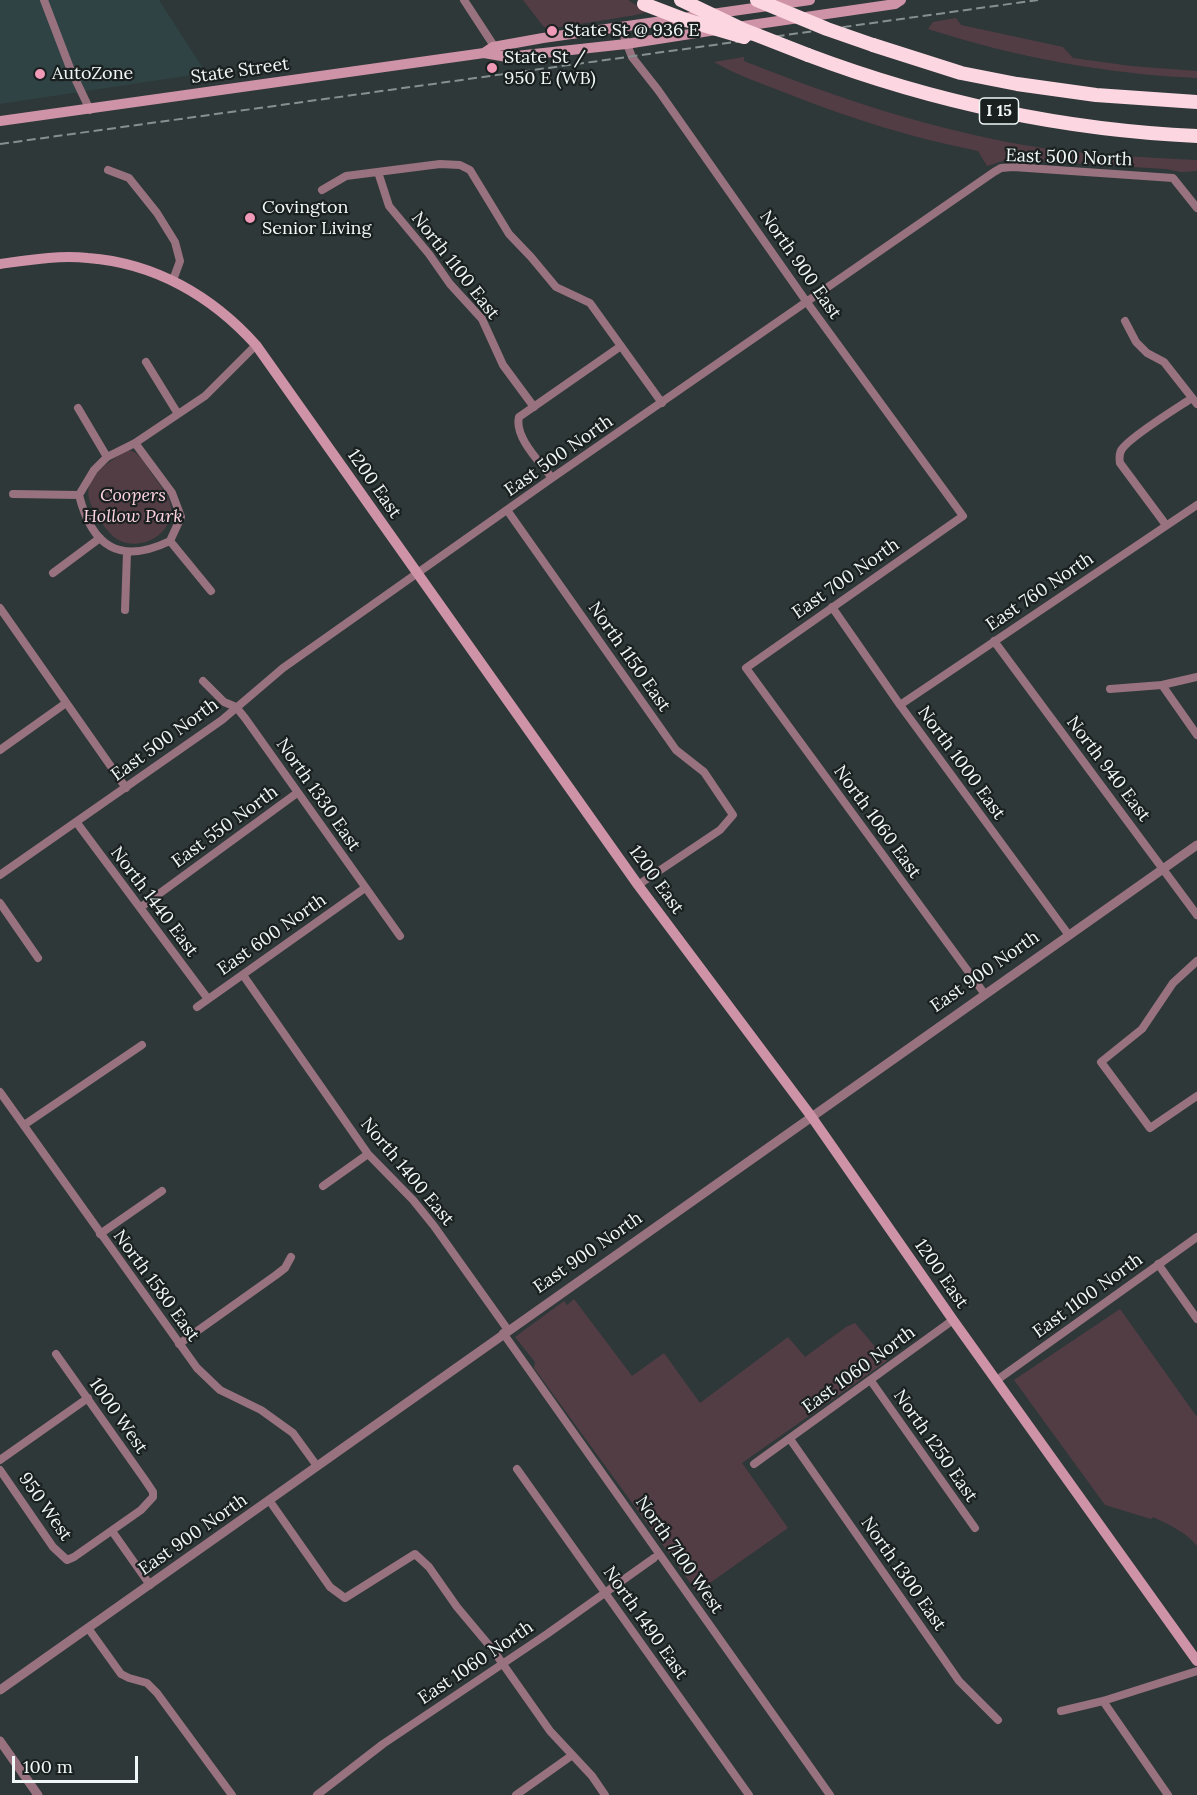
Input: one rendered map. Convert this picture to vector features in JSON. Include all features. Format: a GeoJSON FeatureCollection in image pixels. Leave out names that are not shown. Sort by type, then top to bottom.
{"type":"FeatureCollection","features":[{"type":"Feature","properties":{"kind":"highway","name":"I 15"},"geometry":{"type":"LineString","coordinates":[[681,0],[808,56],[892,84],[998,111],[1102,128],[1197,136]]}},
{"type":"Feature","properties":{"kind":"highway","name":"I 15"},"geometry":{"type":"LineString","coordinates":[[757,0],[827,29],[961,73],[1017,84],[1096,95],[1197,102]]}},
{"type":"Feature","properties":{"kind":"highway"},"geometry":{"type":"LineString","coordinates":[[640,2],[708,27],[776,43]]}},
{"type":"Feature","properties":{"kind":"main road","name":"State Street"},"geometry":{"type":"LineString","coordinates":[[0,122],[810,0]]}},
{"type":"Feature","properties":{"kind":"main road","name":"State Street"},"geometry":{"type":"LineString","coordinates":[[489,50],[507,57],[628,44],[895,4],[901,0]]}},
{"type":"Feature","properties":{"kind":"main road","name":"1200 East"},"geometry":{"type":"LineString","coordinates":[[0,264],[40,259],[88,258],[139,267],[173,280],[207,300],[256,345],[639,885],[811,1116],[953,1320],[1197,1661]]}},
{"type":"Feature","properties":{"kind":"street"},"geometry":{"type":"LineString","coordinates":[[44,0],[70,68],[90,110]]}},
{"type":"Feature","properties":{"kind":"street"},"geometry":{"type":"LineString","coordinates":[[464,0],[480,22],[489,50]]}},
{"type":"Feature","properties":{"kind":"street","name":"North 900 East"},"geometry":{"type":"LineString","coordinates":[[620,27],[632,57],[963,516]]}},
{"type":"Feature","properties":{"kind":"street"},"geometry":{"type":"LineString","coordinates":[[322,190],[346,176],[440,164],[460,165],[470,170],[508,234],[556,287],[590,303],[662,403]]}},
{"type":"Feature","properties":{"kind":"street","name":"East 500 North"},"geometry":{"type":"LineString","coordinates":[[0,875],[222,720],[283,668],[552,478],[1001,168],[1173,178],[1197,208]]}},
{"type":"Feature","properties":{"kind":"street"},"geometry":{"type":"LineString","coordinates":[[108,170],[129,178],[157,213],[175,242],[180,261],[173,280]]}},
{"type":"Feature","properties":{"kind":"street","name":"North 1100 East"},"geometry":{"type":"LineString","coordinates":[[378,172],[389,206],[429,254],[450,284],[482,319],[503,365],[534,406]]}},
{"type":"Feature","properties":{"kind":"street"},"geometry":{"type":"LineString","coordinates":[[1125,321],[1136,342],[1147,353],[1164,362],[1195,401],[1123,447],[1119,456],[1120,463],[1167,525]]}},
{"type":"Feature","properties":{"kind":"street"},"geometry":{"type":"LineString","coordinates":[[135,443],[172,493],[180,517],[170,541],[140,552],[127,553],[112,548],[100,538],[84,515],[79,495],[94,470],[107,457],[135,443],[205,396],[256,345]]}},
{"type":"Feature","properties":{"kind":"street"},"geometry":{"type":"LineString","coordinates":[[552,478],[520,435],[517,424],[519,417],[621,346]]}},
{"type":"Feature","properties":{"kind":"street"},"geometry":{"type":"LineString","coordinates":[[146,362],[178,414]]}},
{"type":"Feature","properties":{"kind":"street"},"geometry":{"type":"LineString","coordinates":[[78,408],[107,457]]}},
{"type":"Feature","properties":{"kind":"street"},"geometry":{"type":"LineString","coordinates":[[14,494],[79,495]]}},
{"type":"Feature","properties":{"kind":"street","name":"East 760 North"},"geometry":{"type":"LineString","coordinates":[[900,705],[1197,505]]}},
{"type":"Feature","properties":{"kind":"street","name":"North 1150 East"},"geometry":{"type":"LineString","coordinates":[[507,510],[676,750],[704,772],[733,815],[720,830],[639,885]]}},
{"type":"Feature","properties":{"kind":"street","name":"East 700 North"},"geometry":{"type":"LineString","coordinates":[[746,669],[963,516]]}},
{"type":"Feature","properties":{"kind":"street"},"geometry":{"type":"LineString","coordinates":[[53,573],[100,538]]}},
{"type":"Feature","properties":{"kind":"street"},"geometry":{"type":"LineString","coordinates":[[170,541],[211,591]]}},
{"type":"Feature","properties":{"kind":"street"},"geometry":{"type":"LineString","coordinates":[[125,610],[127,553]]}},
{"type":"Feature","properties":{"kind":"street","name":"North 1000 East"},"geometry":{"type":"LineString","coordinates":[[832,607],[900,705],[1068,934]]}},
{"type":"Feature","properties":{"kind":"street"},"geometry":{"type":"LineString","coordinates":[[0,608],[126,788]]}},
{"type":"Feature","properties":{"kind":"street","name":"North 940 East"},"geometry":{"type":"LineString","coordinates":[[994,642],[1197,915]]}},
{"type":"Feature","properties":{"kind":"street","name":"North 1060 East"},"geometry":{"type":"LineString","coordinates":[[746,669],[984,993]]}},
{"type":"Feature","properties":{"kind":"street"},"geometry":{"type":"LineString","coordinates":[[1110,688],[1162,685],[1197,677]]}},
{"type":"Feature","properties":{"kind":"street","name":"North 1330 East"},"geometry":{"type":"LineString","coordinates":[[203,681],[224,702],[236,707],[400,936]]}},
{"type":"Feature","properties":{"kind":"street"},"geometry":{"type":"LineString","coordinates":[[1162,685],[1197,735]]}},
{"type":"Feature","properties":{"kind":"street"},"geometry":{"type":"LineString","coordinates":[[0,750],[66,703]]}},
{"type":"Feature","properties":{"kind":"street","name":"East 550 North"},"geometry":{"type":"LineString","coordinates":[[141,907],[297,793]]}},
{"type":"Feature","properties":{"kind":"street","name":"North 1440 East"},"geometry":{"type":"LineString","coordinates":[[76,823],[208,999]]}},
{"type":"Feature","properties":{"kind":"street","name":"East 900 North"},"geometry":{"type":"LineString","coordinates":[[0,1690],[1197,844]]}},
{"type":"Feature","properties":{"kind":"street","name":"East 600 North"},"geometry":{"type":"LineString","coordinates":[[196,1007],[365,888]]}},
{"type":"Feature","properties":{"kind":"street"},"geometry":{"type":"LineString","coordinates":[[0,903],[38,958]]}},
{"type":"Feature","properties":{"kind":"street"},"geometry":{"type":"LineString","coordinates":[[1197,961],[1173,983],[1142,1029],[1101,1062],[1150,1128],[1197,1096]]}},
{"type":"Feature","properties":{"kind":"street","name":"North 1400 East"},"geometry":{"type":"LineString","coordinates":[[243,975],[368,1154],[413,1200],[434,1226],[505,1332]]}},
{"type":"Feature","properties":{"kind":"street"},"geometry":{"type":"LineString","coordinates":[[24,1125],[142,1045]]}},
{"type":"Feature","properties":{"kind":"street","name":"North 1580 East"},"geometry":{"type":"LineString","coordinates":[[0,1092],[197,1368],[220,1390],[261,1410],[293,1433],[317,1466]]}},
{"type":"Feature","properties":{"kind":"street"},"geometry":{"type":"LineString","coordinates":[[323,1186],[368,1154]]}},
{"type":"Feature","properties":{"kind":"street"},"geometry":{"type":"LineString","coordinates":[[100,1234],[162,1191]]}},
{"type":"Feature","properties":{"kind":"street","name":"East 1100 North"},"geometry":{"type":"LineString","coordinates":[[997,1380],[1197,1237]]}},
{"type":"Feature","properties":{"kind":"street"},"geometry":{"type":"LineString","coordinates":[[179,1344],[276,1275],[291,1257]]}},
{"type":"Feature","properties":{"kind":"street"},"geometry":{"type":"LineString","coordinates":[[1158,1264],[1197,1319]]}},
{"type":"Feature","properties":{"kind":"street","name":"East 1060 North"},"geometry":{"type":"LineString","coordinates":[[754,1464],[953,1320]]}},
{"type":"Feature","properties":{"kind":"street","name":"North 7100 West"},"geometry":{"type":"LineString","coordinates":[[505,1332],[830,1795]]}},
{"type":"Feature","properties":{"kind":"street","name":"1000 West"},"geometry":{"type":"LineString","coordinates":[[56,1354],[153,1492],[153,1497],[141,1510],[112,1531]]}},
{"type":"Feature","properties":{"kind":"street","name":"North 1250 East"},"geometry":{"type":"LineString","coordinates":[[871,1381],[975,1528]]}},
{"type":"Feature","properties":{"kind":"street"},"geometry":{"type":"LineString","coordinates":[[0,1460],[88,1398]]}},
{"type":"Feature","properties":{"kind":"street","name":"North 1300 East"},"geometry":{"type":"LineString","coordinates":[[790,1439],[959,1681],[998,1720]]}},
{"type":"Feature","properties":{"kind":"street","name":"North 1490 East"},"geometry":{"type":"LineString","coordinates":[[517,1469],[749,1795]]}},
{"type":"Feature","properties":{"kind":"street","name":"950 West"},"geometry":{"type":"LineString","coordinates":[[0,1470],[53,1547],[67,1560],[112,1531]]}},
{"type":"Feature","properties":{"kind":"street"},"geometry":{"type":"LineString","coordinates":[[269,1500],[330,1587],[345,1598],[415,1554],[429,1567],[503,1663],[550,1731],[592,1776],[605,1795]]}},
{"type":"Feature","properties":{"kind":"street"},"geometry":{"type":"LineString","coordinates":[[112,1531],[150,1586]]}},
{"type":"Feature","properties":{"kind":"street","name":"East 1060 North"},"geometry":{"type":"LineString","coordinates":[[317,1795],[383,1744],[547,1634],[654,1558]]}},
{"type":"Feature","properties":{"kind":"street"},"geometry":{"type":"LineString","coordinates":[[88,1628],[121,1674],[147,1683],[157,1693],[231,1795]]}},
{"type":"Feature","properties":{"kind":"street"},"geometry":{"type":"LineString","coordinates":[[1061,1711],[1103,1701],[1197,1671]]}},
{"type":"Feature","properties":{"kind":"street"},"geometry":{"type":"LineString","coordinates":[[1103,1701],[1168,1795]]}},
{"type":"Feature","properties":{"kind":"street"},"geometry":{"type":"LineString","coordinates":[[0,1741],[38,1795]]}},
{"type":"Feature","properties":{"kind":"street"},"geometry":{"type":"LineString","coordinates":[[516,1795],[571,1756]]}},
{"type":"Feature","properties":{"kind":"shaded area"},"geometry":{"type":"Polygon","coordinates":[[[0,0],[159,0],[206,73],[0,104],[0,0]]]}},
{"type":"Feature","properties":{"kind":"green space"},"geometry":{"type":"Polygon","coordinates":[[[523,0],[628,0],[647,12],[548,29],[543,26],[523,0]]]}},
{"type":"Feature","properties":{"kind":"green space"},"geometry":{"type":"Polygon","coordinates":[[[956,18],[961,25],[1063,47],[1073,58],[1131,66],[1197,71],[1197,78],[1129,73],[1027,56],[928,29],[933,22],[956,18]]]}},
{"type":"Feature","properties":{"kind":"green space"},"geometry":{"type":"Polygon","coordinates":[[[744,57],[744,61],[812,87],[952,130],[1024,145],[1067,151],[1197,160],[1197,171],[1181,172],[1009,159],[987,166],[978,151],[907,134],[837,112],[752,80],[714,62],[744,57]]]}},
{"type":"Feature","properties":{"kind":"green space","name":"Coopers Hollow Park"},"geometry":{"type":"Polygon","coordinates":[[[128,450],[138,455],[143,461],[165,493],[171,507],[170,518],[158,536],[138,544],[118,539],[109,532],[91,505],[89,494],[94,476],[102,467],[128,450]]]}},
{"type":"Feature","properties":{"kind":"green space"},"geometry":{"type":"Polygon","coordinates":[[[574,1299],[632,1376],[664,1353],[700,1403],[788,1337],[805,1357],[855,1323],[887,1361],[742,1463],[788,1528],[697,1592],[534,1368],[535,1362],[515,1337],[564,1301],[567,1305],[574,1299]]]}},
{"type":"Feature","properties":{"kind":"green space"},"geometry":{"type":"Polygon","coordinates":[[[1120,1309],[1197,1417],[1197,1546],[1182,1533],[1153,1517],[1151,1519],[1105,1505],[1014,1380],[1120,1309]]]}},
{"type":"Feature","properties":{"kind":"railway"},"geometry":{"type":"LineString","coordinates":[[0,144],[1038,0]]}},
{"type":"Feature","properties":{"kind":"place","name":"State St @ 936 E"},"geometry":{"type":"Point","coordinates":[552,31]}},
{"type":"Feature","properties":{"kind":"place","name":"State St / 950 E (WB)"},"geometry":{"type":"Point","coordinates":[492,68]}},
{"type":"Feature","properties":{"kind":"place","name":"AutoZone"},"geometry":{"type":"Point","coordinates":[40,74]}},
{"type":"Feature","properties":{"kind":"place","name":"Covington Senior Living"},"geometry":{"type":"Point","coordinates":[250,218]}}]}
